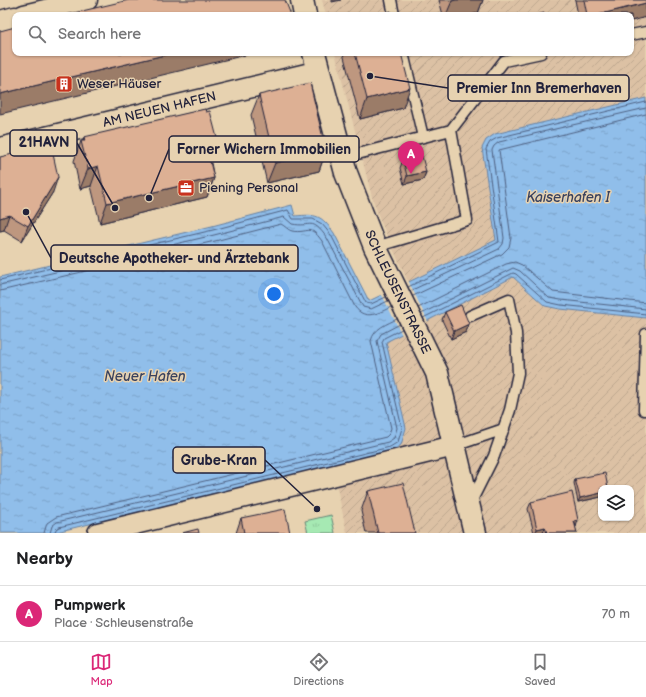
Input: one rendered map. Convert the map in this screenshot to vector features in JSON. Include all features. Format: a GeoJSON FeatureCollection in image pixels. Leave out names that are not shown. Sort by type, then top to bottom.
{"type":"FeatureCollection","features":[{"type":"Feature","properties":{"kind":"street"},"geometry":{"type":"LineString","coordinates":[[37,12],[87,0]]}},
{"type":"Feature","properties":{"kind":"street"},"geometry":{"type":"LineString","coordinates":[[302,0],[304,12]]}},
{"type":"Feature","properties":{"kind":"street"},"geometry":{"type":"LineString","coordinates":[[0,21],[12,18]]}},
{"type":"Feature","properties":{"kind":"street","name":"AM NEUEN HAFEN"},"geometry":{"type":"LineString","coordinates":[[0,148],[316,62]]}},
{"type":"Feature","properties":{"kind":"street","name":"SCHLEUSENSTRASSE"},"geometry":{"type":"LineString","coordinates":[[316,62],[346,173],[375,247],[437,373],[475,533]]}},
{"type":"Feature","properties":{"kind":"street"},"geometry":{"type":"LineString","coordinates":[[98,533],[454,446]]}},
{"type":"Feature","properties":{"kind":"lane"},"geometry":{"type":"LineString","coordinates":[[391,0],[393,12]]}},
{"type":"Feature","properties":{"kind":"lane"},"geometry":{"type":"LineString","coordinates":[[634,34],[646,32]]}},
{"type":"Feature","properties":{"kind":"lane"},"geometry":{"type":"LineString","coordinates":[[404,56],[423,137]]}},
{"type":"Feature","properties":{"kind":"lane"},"geometry":{"type":"LineString","coordinates":[[342,158],[451,130],[504,60],[525,56]]}},
{"type":"Feature","properties":{"kind":"lane"},"geometry":{"type":"LineString","coordinates":[[375,247],[467,220],[451,130]]}},
{"type":"Feature","properties":{"kind":"lane"},"geometry":{"type":"LineString","coordinates":[[469,507],[494,456],[504,429],[510,410],[518,373],[516,333],[509,299],[470,316]]}},
{"type":"Feature","properties":{"kind":"lane"},"geometry":{"type":"LineString","coordinates":[[646,334],[644,410],[646,410]]}},
{"type":"Feature","properties":{"kind":"lane"},"geometry":{"type":"LineString","coordinates":[[454,446],[504,429]]}},
{"type":"Feature","properties":{"kind":"shaded area"},"geometry":{"type":"Polygon","coordinates":[[[322,0],[646,0],[646,98],[495,134],[486,140],[482,148],[496,240],[408,282],[380,220],[372,197],[336,56],[634,56],[634,12],[325,12],[322,0]]]}},
{"type":"Feature","properties":{"kind":"shaded area"},"geometry":{"type":"Polygon","coordinates":[[[513,277],[545,306],[560,309],[646,318],[646,533],[347,533],[332,465],[384,453],[401,445],[406,428],[386,342],[513,277]]]}},
{"type":"Feature","properties":{"kind":"green space"},"geometry":{"type":"Polygon","coordinates":[[[331,515],[335,533],[308,533],[305,521],[331,515]]]}},
{"type":"Feature","properties":{"kind":"water","name":"Neuer Hafen"},"geometry":{"type":"Polygon","coordinates":[[[646,98],[646,318],[560,309],[545,306],[513,277],[386,342],[406,428],[401,445],[392,451],[52,533],[0,533],[0,277],[212,226],[292,205],[295,216],[309,215],[318,217],[326,222],[334,233],[369,301],[496,240],[482,148],[486,140],[495,134],[646,98]]]}},
{"type":"Feature","properties":{"kind":"pier"},"geometry":{"type":"Polygon","coordinates":[[[408,280],[428,322],[402,335],[381,293],[408,280]]]}},
{"type":"Feature","properties":{"kind":"building"},"geometry":{"type":"Polygon","coordinates":[[[129,0],[285,0],[290,12],[78,12],[129,0]]]}},
{"type":"Feature","properties":{"kind":"building"},"geometry":{"type":"Polygon","coordinates":[[[584,0],[646,0],[646,3],[609,12],[586,12],[584,0]]]}},
{"type":"Feature","properties":{"kind":"building"},"geometry":{"type":"Polygon","coordinates":[[[12,28],[12,56],[160,56],[0,94],[0,31],[12,28]]]}},
{"type":"Feature","properties":{"kind":"building"},"geometry":{"type":"Polygon","coordinates":[[[356,56],[402,56],[410,88],[367,99],[356,56]]]}},
{"type":"Feature","properties":{"kind":"building"},"geometry":{"type":"Polygon","coordinates":[[[310,83],[326,151],[275,163],[259,95],[310,83]]]}},
{"type":"Feature","properties":{"kind":"building"},"geometry":{"type":"Polygon","coordinates":[[[205,109],[206,112],[210,111],[217,138],[205,141],[214,178],[107,203],[98,166],[88,169],[81,141],[85,141],[84,137],[205,109]]]}},
{"type":"Feature","properties":{"kind":"building"},"geometry":{"type":"Polygon","coordinates":[[[51,145],[58,177],[28,226],[9,215],[0,218],[0,157],[51,145]]]}},
{"type":"Feature","properties":{"kind":"building"},"geometry":{"type":"Polygon","coordinates":[[[422,156],[426,172],[407,176],[403,160],[422,156]]]}},
{"type":"Feature","properties":{"kind":"building"},"geometry":{"type":"Polygon","coordinates":[[[461,305],[469,324],[454,331],[445,312],[461,305]]]}},
{"type":"Feature","properties":{"kind":"building"},"geometry":{"type":"Polygon","coordinates":[[[605,473],[607,485],[598,485],[598,494],[580,498],[575,479],[605,473]]]}},
{"type":"Feature","properties":{"kind":"building"},"geometry":{"type":"Polygon","coordinates":[[[403,483],[415,533],[378,533],[368,491],[403,483]]]}},
{"type":"Feature","properties":{"kind":"building"},"geometry":{"type":"Polygon","coordinates":[[[572,492],[578,520],[574,521],[577,533],[547,533],[545,527],[537,529],[531,502],[572,492]]]}},
{"type":"Feature","properties":{"kind":"building"},"geometry":{"type":"Polygon","coordinates":[[[285,509],[290,533],[244,533],[241,518],[285,509]]]}},
{"type":"Feature","properties":{"kind":"building"},"geometry":{"type":"Polygon","coordinates":[[[198,529],[199,533],[182,533],[198,529]]]}},
{"type":"Feature","properties":{"kind":"place","name":"Premier Inn Bremerhaven"},"geometry":{"type":"Point","coordinates":[370,76]}},
{"type":"Feature","properties":{"kind":"place","name":"Weser Häuser"},"geometry":{"type":"Point","coordinates":[64,84]}},
{"type":"Feature","properties":{"kind":"place","name":"Pumpwerk"},"geometry":{"type":"Point","coordinates":[411,174]}},
{"type":"Feature","properties":{"kind":"place","name":"Piening Personal"},"geometry":{"type":"Point","coordinates":[186,188]}},
{"type":"Feature","properties":{"kind":"place","name":"Forner Wichern Immobilien"},"geometry":{"type":"Point","coordinates":[149,198]}},
{"type":"Feature","properties":{"kind":"place","name":"21HAVN"},"geometry":{"type":"Point","coordinates":[115,208]}},
{"type":"Feature","properties":{"kind":"place","name":"Deutsche Apotheker- und Ärztebank"},"geometry":{"type":"Point","coordinates":[26,212]}},
{"type":"Feature","properties":{"kind":"place","name":"Grube-Kran"},"geometry":{"type":"Point","coordinates":[317,509]}},
{"type":"Feature","properties":{"kind":"water label","name":"Kaiserhafen I"},"geometry":{"type":"Point","coordinates":[568,197]}}]}
